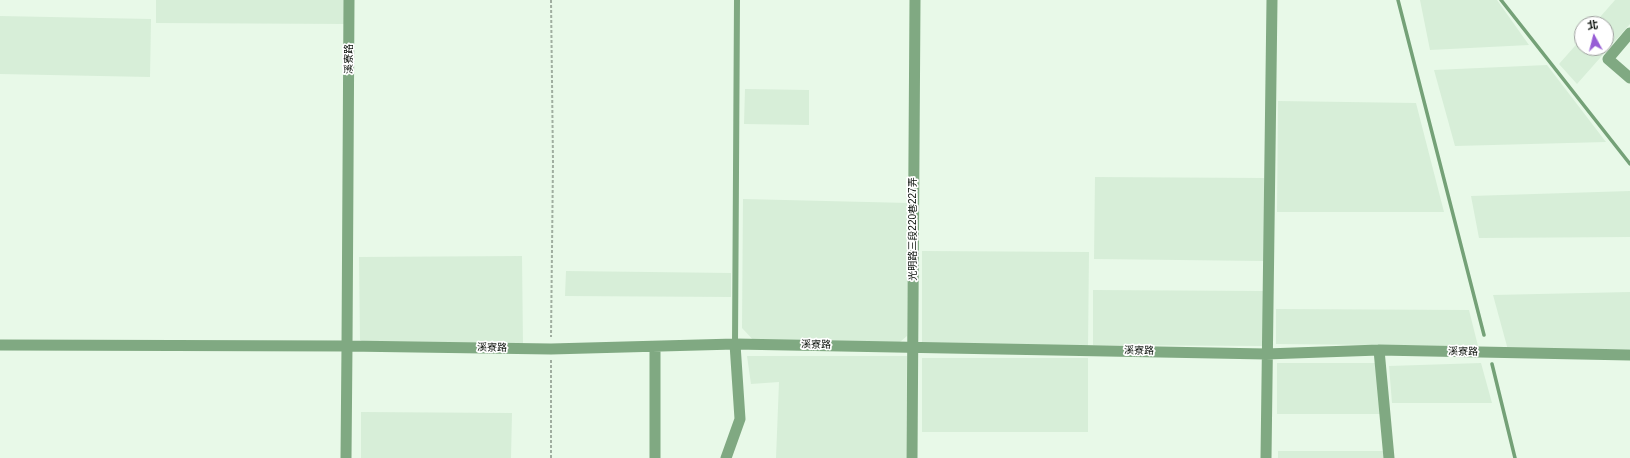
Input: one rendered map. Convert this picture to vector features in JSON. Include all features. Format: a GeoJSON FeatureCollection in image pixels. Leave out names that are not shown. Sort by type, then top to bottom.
{"type":"FeatureCollection","features":[{"type":"Feature","properties":{"kind":"street","name":"溪寮路"},"geometry":{"type":"LineString","coordinates":[[349,0],[347,346],[551,349],[736,344],[1266,354],[1378,350],[1630,355]]}},
{"type":"Feature","properties":{"kind":"street","name":"光明路三段220巷227弄"},"geometry":{"type":"LineString","coordinates":[[912,458],[914,0]]}},
{"type":"Feature","properties":{"kind":"street"},"geometry":{"type":"LineString","coordinates":[[1266,458],[1266,354],[1272,0]]}},
{"type":"Feature","properties":{"kind":"street"},"geometry":{"type":"LineString","coordinates":[[1630,33],[1608,59],[1630,78]]}},
{"type":"Feature","properties":{"kind":"street"},"geometry":{"type":"LineString","coordinates":[[726,458],[740,419],[736,344]]}},
{"type":"Feature","properties":{"kind":"street"},"geometry":{"type":"LineString","coordinates":[[0,345],[347,346],[346,458]]}},
{"type":"Feature","properties":{"kind":"street"},"geometry":{"type":"LineString","coordinates":[[655,347],[655,458]]}},
{"type":"Feature","properties":{"kind":"street"},"geometry":{"type":"LineString","coordinates":[[1378,350],[1389,458]]}},
{"type":"Feature","properties":{"kind":"lane"},"geometry":{"type":"LineString","coordinates":[[736,344],[737,0]]}},
{"type":"Feature","properties":{"kind":"path"},"geometry":{"type":"LineString","coordinates":[[551,0],[553,162],[551,458]]}},
{"type":"Feature","properties":{"kind":"shaded area"},"geometry":{"type":"Polygon","coordinates":[[[156,0],[346,0],[346,24],[156,23],[156,0]]]}},
{"type":"Feature","properties":{"kind":"shaded area"},"geometry":{"type":"Polygon","coordinates":[[[1420,0],[1497,0],[1529,45],[1430,50],[1420,0]]]}},
{"type":"Feature","properties":{"kind":"shaded area"},"geometry":{"type":"Polygon","coordinates":[[[1615,0],[1630,0],[1630,24],[1614,42],[1614,16],[1601,16],[1615,0]]]}},
{"type":"Feature","properties":{"kind":"shaded area"},"geometry":{"type":"Polygon","coordinates":[[[0,16],[151,19],[150,77],[0,74],[0,16]]]}},
{"type":"Feature","properties":{"kind":"shaded area"},"geometry":{"type":"Polygon","coordinates":[[[1574,47],[1574,56],[1602,56],[1577,84],[1559,64],[1574,47]]]}},
{"type":"Feature","properties":{"kind":"shaded area"},"geometry":{"type":"Polygon","coordinates":[[[1547,65],[1606,142],[1455,146],[1434,70],[1547,65]]]}},
{"type":"Feature","properties":{"kind":"shaded area"},"geometry":{"type":"Polygon","coordinates":[[[745,89],[809,90],[809,125],[744,124],[745,89]]]}},
{"type":"Feature","properties":{"kind":"shaded area"},"geometry":{"type":"Polygon","coordinates":[[[1278,101],[1416,103],[1444,212],[1277,212],[1278,101]]]}},
{"type":"Feature","properties":{"kind":"shaded area"},"geometry":{"type":"Polygon","coordinates":[[[1095,177],[1264,178],[1264,261],[1094,259],[1095,177]]]}},
{"type":"Feature","properties":{"kind":"shaded area"},"geometry":{"type":"Polygon","coordinates":[[[1630,191],[1630,237],[1479,238],[1471,196],[1630,191]]]}},
{"type":"Feature","properties":{"kind":"shaded area"},"geometry":{"type":"Polygon","coordinates":[[[743,199],[909,203],[907,336],[894,347],[756,343],[742,328],[743,199]]]}},
{"type":"Feature","properties":{"kind":"shaded area"},"geometry":{"type":"Polygon","coordinates":[[[922,251],[1089,252],[1088,346],[922,345],[922,251]]]}},
{"type":"Feature","properties":{"kind":"shaded area"},"geometry":{"type":"Polygon","coordinates":[[[522,256],[523,346],[365,343],[360,340],[359,257],[522,256]]]}},
{"type":"Feature","properties":{"kind":"shaded area"},"geometry":{"type":"Polygon","coordinates":[[[566,271],[731,273],[731,297],[565,296],[566,271]]]}},
{"type":"Feature","properties":{"kind":"shaded area"},"geometry":{"type":"Polygon","coordinates":[[[1093,290],[1263,291],[1263,346],[1093,345],[1093,290]]]}},
{"type":"Feature","properties":{"kind":"shaded area"},"geometry":{"type":"Polygon","coordinates":[[[1630,292],[1630,349],[1508,350],[1493,295],[1630,292]]]}},
{"type":"Feature","properties":{"kind":"shaded area"},"geometry":{"type":"Polygon","coordinates":[[[1276,309],[1469,310],[1478,346],[1276,344],[1276,309]]]}},
{"type":"Feature","properties":{"kind":"shaded area"},"geometry":{"type":"Polygon","coordinates":[[[747,356],[907,356],[906,458],[776,458],[779,382],[751,384],[747,356]]]}},
{"type":"Feature","properties":{"kind":"shaded area"},"geometry":{"type":"Polygon","coordinates":[[[922,358],[1088,358],[1088,432],[922,432],[922,358]]]}},
{"type":"Feature","properties":{"kind":"shaded area"},"geometry":{"type":"Polygon","coordinates":[[[1277,363],[1376,363],[1381,414],[1277,414],[1277,363]]]}},
{"type":"Feature","properties":{"kind":"shaded area"},"geometry":{"type":"Polygon","coordinates":[[[1481,363],[1492,403],[1392,403],[1389,366],[1481,363]]]}},
{"type":"Feature","properties":{"kind":"shaded area"},"geometry":{"type":"Polygon","coordinates":[[[361,412],[512,413],[511,458],[361,458],[361,412]]]}},
{"type":"Feature","properties":{"kind":"shaded area"},"geometry":{"type":"Polygon","coordinates":[[[1278,451],[1385,451],[1386,458],[1278,458],[1278,451]]]}},
{"type":"Feature","properties":{"kind":"waterway"},"geometry":{"type":"LineString","coordinates":[[1398,0],[1484,335]]}},
{"type":"Feature","properties":{"kind":"waterway"},"geometry":{"type":"LineString","coordinates":[[1501,0],[1630,164]]}},
{"type":"Feature","properties":{"kind":"waterway"},"geometry":{"type":"LineString","coordinates":[[1492,364],[1515,458]]}}]}
